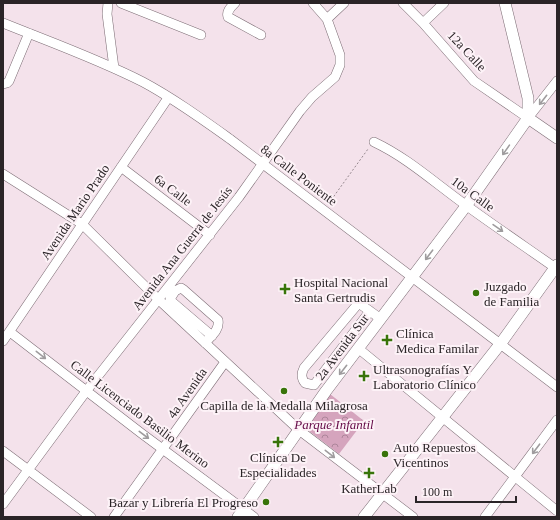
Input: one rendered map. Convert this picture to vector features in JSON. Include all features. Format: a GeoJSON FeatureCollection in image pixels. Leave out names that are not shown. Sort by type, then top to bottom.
{"type":"FeatureCollection","features":[{"type":"Feature","properties":{"kind":"main road"},"geometry":{"type":"LineString","coordinates":[[505,3],[528,98],[528,118]]}},
{"type":"Feature","properties":{"kind":"main road","name":"12a Calle"},"geometry":{"type":"LineString","coordinates":[[528,118],[557,138]]}},
{"type":"Feature","properties":{"kind":"main road","name":"2a Avenida Sur"},"geometry":{"type":"LineString","coordinates":[[241,513],[325,393],[466,206],[528,118]]}},
{"type":"Feature","properties":{"kind":"main road"},"geometry":{"type":"LineString","coordinates":[[364,517],[383,495],[501,343],[556,267]]}},
{"type":"Feature","properties":{"kind":"street"},"geometry":{"type":"LineString","coordinates":[[108,3],[107,14],[114,68]]}},
{"type":"Feature","properties":{"kind":"street"},"geometry":{"type":"LineString","coordinates":[[121,3],[200,35]]}},
{"type":"Feature","properties":{"kind":"street"},"geometry":{"type":"LineString","coordinates":[[235,3],[228,10],[228,17],[262,35]]}},
{"type":"Feature","properties":{"kind":"street","name":"Avenida Ana Guerra de Jesús"},"geometry":{"type":"LineString","coordinates":[[3,504],[87,390],[159,300],[263,165],[300,111],[312,97],[335,77],[340,65],[340,55],[327,19],[313,3]]}},
{"type":"Feature","properties":{"kind":"street"},"geometry":{"type":"LineString","coordinates":[[327,19],[344,3]]}},
{"type":"Feature","properties":{"kind":"street","name":"12a Calle"},"geometry":{"type":"LineString","coordinates":[[402,3],[423,23],[474,81],[528,118]]}},
{"type":"Feature","properties":{"kind":"street"},"geometry":{"type":"LineString","coordinates":[[423,23],[444,3]]}},
{"type":"Feature","properties":{"kind":"street","name":"8a Calle Poniente"},"geometry":{"type":"LineString","coordinates":[[3,23],[114,68],[144,83],[198,117],[501,343],[557,387]]}},
{"type":"Feature","properties":{"kind":"street"},"geometry":{"type":"LineString","coordinates":[[3,84],[9,81],[29,33]]}},
{"type":"Feature","properties":{"kind":"street"},"geometry":{"type":"LineString","coordinates":[[528,118],[557,82]]}},
{"type":"Feature","properties":{"kind":"street","name":"Avenida Mario Prado"},"geometry":{"type":"LineString","coordinates":[[3,341],[168,98]]}},
{"type":"Feature","properties":{"kind":"street","name":"10a Calle"},"geometry":{"type":"LineString","coordinates":[[374,142],[416,167],[466,206],[556,267]]}},
{"type":"Feature","properties":{"kind":"street","name":"6a Calle"},"geometry":{"type":"LineString","coordinates":[[121,167],[210,234]]}},
{"type":"Feature","properties":{"kind":"street"},"geometry":{"type":"LineString","coordinates":[[3,174],[82,224],[159,300],[299,430],[413,517]]}},
{"type":"Feature","properties":{"kind":"street"},"geometry":{"type":"LineString","coordinates":[[205,343],[212,336],[219,326],[218,320],[184,290],[181,288],[175,291],[170,299],[171,301],[212,336]]}},
{"type":"Feature","properties":{"kind":"street"},"geometry":{"type":"LineString","coordinates":[[325,393],[314,385],[305,383],[302,379],[304,368],[357,305],[360,304],[381,319]]}},
{"type":"Feature","properties":{"kind":"street"},"geometry":{"type":"LineString","coordinates":[[195,321],[206,309]]}},
{"type":"Feature","properties":{"kind":"street"},"geometry":{"type":"LineString","coordinates":[[314,385],[370,311]]}},
{"type":"Feature","properties":{"kind":"street","name":"Calle Licenciado Basilio Merino"},"geometry":{"type":"LineString","coordinates":[[10,332],[163,449],[241,513],[254,517]]}},
{"type":"Feature","properties":{"kind":"street"},"geometry":{"type":"LineString","coordinates":[[359,349],[557,511]]}},
{"type":"Feature","properties":{"kind":"street","name":"4a Avenida"},"geometry":{"type":"LineString","coordinates":[[114,517],[225,362]]}},
{"type":"Feature","properties":{"kind":"street"},"geometry":{"type":"LineString","coordinates":[[485,517],[557,420]]}},
{"type":"Feature","properties":{"kind":"street"},"geometry":{"type":"LineString","coordinates":[[3,451],[91,517]]}},
{"type":"Feature","properties":{"kind":"path"},"geometry":{"type":"LineString","coordinates":[[324,210],[374,142]]}},
{"type":"Feature","properties":{"kind":"green space","name":"Parque Infantil"},"geometry":{"type":"Polygon","coordinates":[[[330,394],[364,421],[339,454],[304,427],[330,394]]]}},
{"type":"Feature","properties":{"kind":"place","name":"Hospital Nacional Santa Gertrudis"},"geometry":{"type":"Point","coordinates":[285,289]}},
{"type":"Feature","properties":{"kind":"place","name":"Juzgado de Familia"},"geometry":{"type":"Point","coordinates":[476,293]}},
{"type":"Feature","properties":{"kind":"place","name":"Clínica Medica Familar"},"geometry":{"type":"Point","coordinates":[387,340]}},
{"type":"Feature","properties":{"kind":"place","name":"Ultrasonografías Y Laboratorio Clínico"},"geometry":{"type":"Point","coordinates":[364,376]}},
{"type":"Feature","properties":{"kind":"place","name":"Capilla de la Medalla Milagrosa"},"geometry":{"type":"Point","coordinates":[284,391]}},
{"type":"Feature","properties":{"kind":"place","name":"Clínica De Especialidades"},"geometry":{"type":"Point","coordinates":[278,442]}},
{"type":"Feature","properties":{"kind":"place","name":"Auto Repuestos Vicentinos"},"geometry":{"type":"Point","coordinates":[385,454]}},
{"type":"Feature","properties":{"kind":"place","name":"KatherLab"},"geometry":{"type":"Point","coordinates":[369,473]}},
{"type":"Feature","properties":{"kind":"place","name":"Bazar y Librería El Progreso"},"geometry":{"type":"Point","coordinates":[266,502]}}]}
